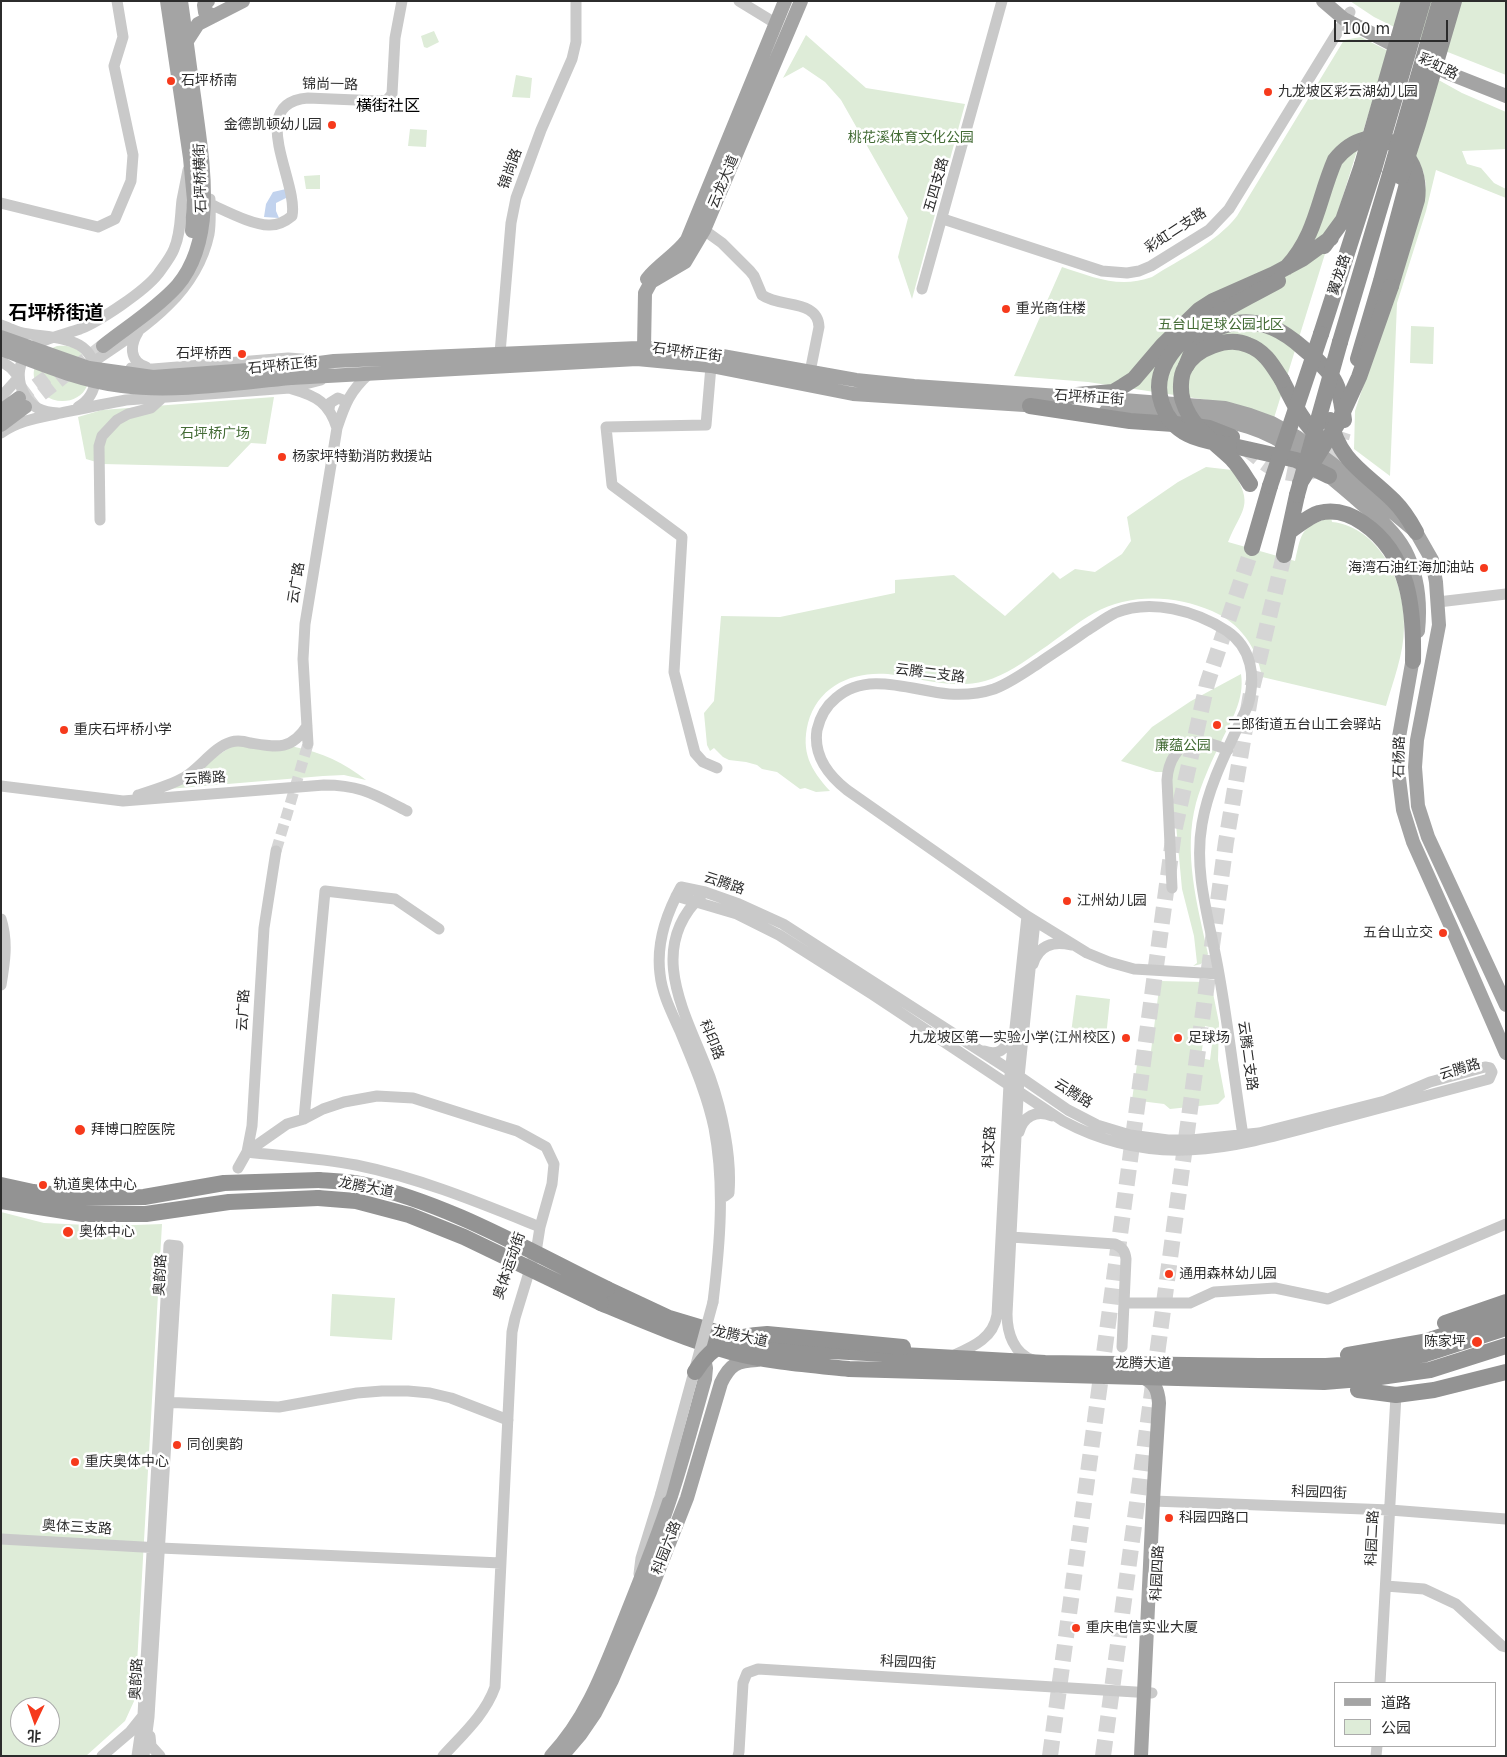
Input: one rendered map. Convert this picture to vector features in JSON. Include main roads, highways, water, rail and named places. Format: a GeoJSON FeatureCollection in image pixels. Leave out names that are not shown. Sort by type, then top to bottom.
{"type":"FeatureCollection","features":[{"type":"Feature","properties":{"kind":"highway"},"geometry":{"type":"LineString","coordinates":[[1064,396],[1113,392],[1134,379],[1198,310],[1213,301],[1308,262],[1330,238],[1343,220],[1368,167],[1408,1]]}},
{"type":"Feature","properties":{"kind":"highway","name":"翼龙路"},"geometry":{"type":"LineString","coordinates":[[1252,548],[1270,486],[1321,334],[1368,167],[1424,1]]}},
{"type":"Feature","properties":{"kind":"highway","name":"翼龙路"},"geometry":{"type":"LineString","coordinates":[[1284,555],[1298,489],[1399,177],[1440,1]]}},
{"type":"Feature","properties":{"kind":"highway"},"geometry":{"type":"LineString","coordinates":[[1358,477],[1334,437],[1381,281],[1399,177],[1418,124],[1454,1]]}},
{"type":"Feature","properties":{"kind":"highway"},"geometry":{"type":"LineString","coordinates":[[1231,441],[1202,441],[1187,435],[1176,427],[1168,418],[1160,398],[1158,388],[1160,375],[1173,352],[1183,340],[1215,316],[1279,274],[1298,255],[1311,231],[1335,160],[1343,151],[1359,140],[1370,138],[1381,138],[1391,143],[1408,158],[1417,177],[1417,200],[1391,286],[1356,385],[1338,423],[1298,489]]}},
{"type":"Feature","properties":{"kind":"highway"},"geometry":{"type":"LineString","coordinates":[[1259,524],[1256,497],[1250,484],[1233,460],[1202,433],[1182,400],[1181,389],[1185,368],[1195,346],[1216,329],[1228,324],[1246,322],[1273,328],[1289,337],[1318,360],[1334,379],[1341,398],[1339,425]]}},
{"type":"Feature","properties":{"kind":"highway"},"geometry":{"type":"LineString","coordinates":[[1185,368],[1205,348],[1218,344],[1234,341],[1248,344],[1259,351],[1269,360],[1282,380],[1294,406],[1311,430],[1358,477],[1394,501],[1408,517],[1416,532]]}},
{"type":"Feature","properties":{"kind":"highway"},"geometry":{"type":"LineString","coordinates":[[1339,425],[1333,397],[1345,343]]}},
{"type":"Feature","properties":{"kind":"highway"},"geometry":{"type":"LineString","coordinates":[[1030,406],[1130,421],[1209,428],[1231,441],[1296,460],[1329,476]]}},
{"type":"Feature","properties":{"kind":"highway"},"geometry":{"type":"LineString","coordinates":[[1290,531],[1317,513],[1337,512],[1357,519],[1380,538],[1394,555],[1407,586],[1412,616],[1413,661]]}},
{"type":"Feature","properties":{"kind":"highway","name":"龙腾大道"},"geometry":{"type":"LineString","coordinates":[[1,1185],[33,1192],[84,1198],[144,1197],[224,1183],[319,1180],[359,1184],[415,1198],[471,1222],[664,1330],[733,1352],[814,1366],[1139,1371],[1259,1366],[1326,1366],[1372,1363],[1426,1354],[1506,1328]]}},
{"type":"Feature","properties":{"kind":"highway","name":"龙腾大道"},"geometry":{"type":"LineString","coordinates":[[1,1201],[83,1214],[146,1214],[229,1202],[318,1198],[356,1201],[409,1215],[604,1296],[669,1318],[739,1339],[814,1350],[952,1356],[1045,1363],[1107,1363],[1139,1371],[1209,1379],[1324,1382],[1373,1378],[1430,1370],[1506,1346]]}},
{"type":"Feature","properties":{"kind":"highway"},"geometry":{"type":"LineString","coordinates":[[1338,1356],[1420,1332],[1506,1302]]}},
{"type":"Feature","properties":{"kind":"highway"},"geometry":{"type":"LineString","coordinates":[[1259,1366],[1394,1348],[1423,1342],[1506,1315]]}},
{"type":"Feature","properties":{"kind":"highway"},"geometry":{"type":"LineString","coordinates":[[701,1370],[702,1360],[720,1344],[748,1335],[766,1334],[903,1347],[952,1356]]}},
{"type":"Feature","properties":{"kind":"highway"},"geometry":{"type":"LineString","coordinates":[[1209,1379],[1263,1389],[1309,1391],[1358,1390],[1432,1380],[1506,1357]]}},
{"type":"Feature","properties":{"kind":"highway"},"geometry":{"type":"LineString","coordinates":[[1358,1390],[1396,1395],[1434,1390],[1506,1372]]}},
{"type":"Feature","properties":{"kind":"main road","name":"石坪桥横街"},"geometry":{"type":"LineString","coordinates":[[100,342],[157,304],[177,286],[192,262],[201,231],[204,199],[167,1]]}},
{"type":"Feature","properties":{"kind":"main road","name":"石坪桥横街"},"geometry":{"type":"LineString","coordinates":[[181,1],[187,41],[196,158]]}},
{"type":"Feature","properties":{"kind":"main road"},"geometry":{"type":"LineString","coordinates":[[208,1],[204,5],[205,12],[214,16]]}},
{"type":"Feature","properties":{"kind":"main road"},"geometry":{"type":"LineString","coordinates":[[187,41],[198,24],[243,1]]}},
{"type":"Feature","properties":{"kind":"main road","name":"云龙大道"},"geometry":{"type":"LineString","coordinates":[[641,348],[640,294],[642,285],[654,270],[680,249],[687,240],[784,1]]}},
{"type":"Feature","properties":{"kind":"main road","name":"云龙大道"},"geometry":{"type":"LineString","coordinates":[[641,348],[645,293],[651,282],[685,262],[704,230],[801,1]]}},
{"type":"Feature","properties":{"kind":"main road","name":"彩虹路"},"geometry":{"type":"LineString","coordinates":[[1323,1],[1448,73],[1506,96]]}},
{"type":"Feature","properties":{"kind":"main road","name":"彩虹路"},"geometry":{"type":"LineString","coordinates":[[1338,1],[1347,15],[1450,64],[1506,86]]}},
{"type":"Feature","properties":{"kind":"main road","name":"翼龙路"},"geometry":{"type":"LineString","coordinates":[[1424,1],[1442,5],[1461,1]]}},
{"type":"Feature","properties":{"kind":"main road","name":"石坪桥正街"},"geometry":{"type":"LineString","coordinates":[[1,337],[89,368],[153,377],[334,377],[637,359],[711,366],[853,394],[1193,416],[1224,421],[1267,433],[1290,447],[1329,476]]}},
{"type":"Feature","properties":{"kind":"main road","name":"石坪桥正街"},"geometry":{"type":"LineString","coordinates":[[1,349],[79,378],[122,386],[168,388],[290,378],[334,361],[641,348],[711,354],[856,380],[904,386],[1225,408],[1272,423],[1358,477]]}},
{"type":"Feature","properties":{"kind":"main road"},"geometry":{"type":"LineString","coordinates":[[1,411],[22,403],[1,424]]}},
{"type":"Feature","properties":{"kind":"main road","name":"石杨路"},"geometry":{"type":"LineString","coordinates":[[1329,476],[1386,524],[1396,536],[1412,566],[1417,585],[1419,616],[1398,745],[1398,770],[1402,810],[1413,842],[1506,1053]]}},
{"type":"Feature","properties":{"kind":"main road","name":"石杨路"},"geometry":{"type":"LineString","coordinates":[[1416,532],[1432,560],[1439,625],[1417,740],[1415,767],[1418,806],[1428,837],[1506,1005]]}},
{"type":"Feature","properties":{"kind":"main road"},"geometry":{"type":"LineString","coordinates":[[691,1340],[700,1348],[705,1356],[701,1370]]}},
{"type":"Feature","properties":{"kind":"main road"},"geometry":{"type":"LineString","coordinates":[[701,1370],[714,1361],[722,1363],[726,1371],[734,1364],[744,1361],[770,1359]]}},
{"type":"Feature","properties":{"kind":"main road","name":"科园六路"},"geometry":{"type":"LineString","coordinates":[[556,1755],[587,1707],[602,1676],[637,1588],[671,1495],[705,1379],[701,1370]]}},
{"type":"Feature","properties":{"kind":"main road","name":"科园六路"},"geometry":{"type":"LineString","coordinates":[[556,1755],[580,1735],[595,1713],[612,1680],[650,1592],[687,1498],[726,1371]]}},
{"type":"Feature","properties":{"kind":"main road","name":"科园四路"},"geometry":{"type":"LineString","coordinates":[[1139,1371],[1155,1384],[1159,1395],[1159,1403],[1163,1399],[1167,1403],[1158,1501],[1148,1692],[1141,1756]]}},
{"type":"Feature","properties":{"kind":"main road","name":"科园四路"},"geometry":{"type":"LineString","coordinates":[[1148,1692],[1150,1756]]}},
{"type":"Feature","properties":{"kind":"water"},"geometry":{"type":"Polygon","coordinates":[[[286,189],[288,197],[276,203],[276,211],[279,218],[264,217],[266,204],[273,192],[286,189]]]}},
{"type":"Feature","properties":{"kind":"tunnel"},"geometry":{"type":"LineString","coordinates":[[25,407],[103,346]]}},
{"type":"Feature","properties":{"kind":"tunnel"},"geometry":{"type":"LineString","coordinates":[[19,398],[63,365]]}},
{"type":"Feature","properties":{"kind":"tunnel"},"geometry":{"type":"LineString","coordinates":[[1246,448],[1271,467],[1280,471],[1299,474],[1316,470],[1331,459],[1338,449],[1343,432]]}},
{"type":"Feature","properties":{"kind":"tunnel"},"geometry":{"type":"LineString","coordinates":[[1050,1756],[1174,832],[1207,684],[1252,548]]}},
{"type":"Feature","properties":{"kind":"tunnel"},"geometry":{"type":"LineString","coordinates":[[1103,1756],[1226,842],[1251,693],[1284,555]]}},
{"type":"Feature","properties":{"kind":"tunnel"},"geometry":{"type":"LineString","coordinates":[[276,851],[308,744]]}},
{"type":"Feature","properties":{"kind":"place","name":"石坪桥南"},"geometry":{"type":"Point","coordinates":[171,81]}},
{"type":"Feature","properties":{"kind":"place","name":"九龙坡区彩云湖幼儿园"},"geometry":{"type":"Point","coordinates":[1268,92]}},
{"type":"Feature","properties":{"kind":"place","name":"金德凯顿幼儿园"},"geometry":{"type":"Point","coordinates":[332,125]}},
{"type":"Feature","properties":{"kind":"place","name":"重光商住楼"},"geometry":{"type":"Point","coordinates":[1006,309]}},
{"type":"Feature","properties":{"kind":"place","name":"石坪桥西"},"geometry":{"type":"Point","coordinates":[242,354]}},
{"type":"Feature","properties":{"kind":"place","name":"杨家坪特勤消防救援站"},"geometry":{"type":"Point","coordinates":[282,457]}},
{"type":"Feature","properties":{"kind":"place","name":"海湾石油红海加油站"},"geometry":{"type":"Point","coordinates":[1484,568]}},
{"type":"Feature","properties":{"kind":"place","name":"二郎街道五台山工会驿站"},"geometry":{"type":"Point","coordinates":[1217,725]}},
{"type":"Feature","properties":{"kind":"place","name":"重庆石坪桥小学"},"geometry":{"type":"Point","coordinates":[64,730]}},
{"type":"Feature","properties":{"kind":"place","name":"江州幼儿园"},"geometry":{"type":"Point","coordinates":[1067,901]}},
{"type":"Feature","properties":{"kind":"place","name":"五台山立交"},"geometry":{"type":"Point","coordinates":[1443,933]}},
{"type":"Feature","properties":{"kind":"place","name":"九龙坡区第一实验小学(江州校区)"},"geometry":{"type":"Point","coordinates":[1126,1038]}},
{"type":"Feature","properties":{"kind":"place","name":"足球场"},"geometry":{"type":"Point","coordinates":[1178,1038]}},
{"type":"Feature","properties":{"kind":"place","name":"拜博口腔医院"},"geometry":{"type":"Point","coordinates":[80,1130]}},
{"type":"Feature","properties":{"kind":"place","name":"轨道奥体中心"},"geometry":{"type":"Point","coordinates":[43,1185]}},
{"type":"Feature","properties":{"kind":"place","name":"奥体中心"},"geometry":{"type":"Point","coordinates":[68,1232]}},
{"type":"Feature","properties":{"kind":"place","name":"通用森林幼儿园"},"geometry":{"type":"Point","coordinates":[1169,1274]}},
{"type":"Feature","properties":{"kind":"place","name":"陈家坪"},"geometry":{"type":"Point","coordinates":[1477,1342]}},
{"type":"Feature","properties":{"kind":"place","name":"同创奥韵"},"geometry":{"type":"Point","coordinates":[177,1445]}},
{"type":"Feature","properties":{"kind":"place","name":"重庆奥体中心"},"geometry":{"type":"Point","coordinates":[75,1462]}},
{"type":"Feature","properties":{"kind":"place","name":"科园四路口"},"geometry":{"type":"Point","coordinates":[1169,1518]}},
{"type":"Feature","properties":{"kind":"place","name":"重庆电信实业大厦"},"geometry":{"type":"Point","coordinates":[1076,1628]}},
{"type":"Feature","properties":{"kind":"district","name":"横街社区"},"geometry":{"type":"Point","coordinates":[388,107]}},
{"type":"Feature","properties":{"kind":"district","name":"石坪桥街道"},"geometry":{"type":"Point","coordinates":[56,314]}},
{"type":"Feature","properties":{"kind":"park label","name":"桃花溪体育文化公园"},"geometry":{"type":"Point","coordinates":[911,138]}},
{"type":"Feature","properties":{"kind":"park label","name":"五台山足球公园北区"},"geometry":{"type":"Point","coordinates":[1221,325]}},
{"type":"Feature","properties":{"kind":"park label","name":"石坪桥广场"},"geometry":{"type":"Point","coordinates":[215,434]}},
{"type":"Feature","properties":{"kind":"park label","name":"廉蕴公园"},"geometry":{"type":"Point","coordinates":[1183,746]}}]}
